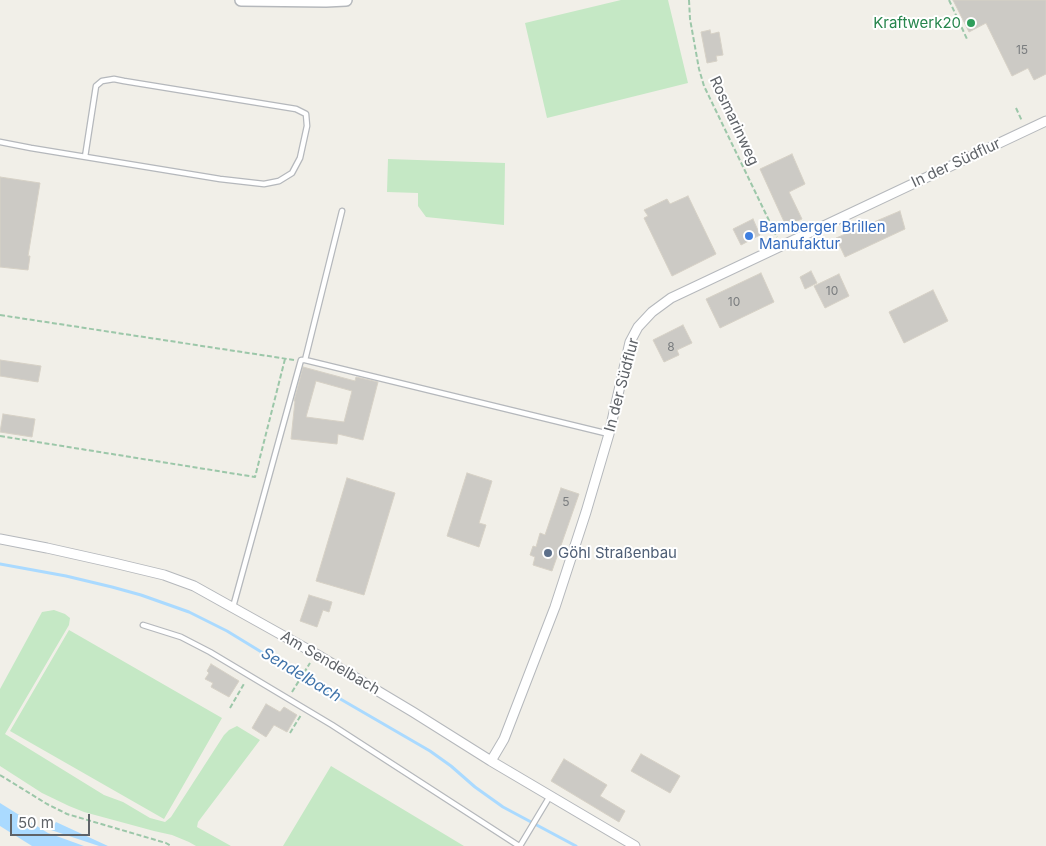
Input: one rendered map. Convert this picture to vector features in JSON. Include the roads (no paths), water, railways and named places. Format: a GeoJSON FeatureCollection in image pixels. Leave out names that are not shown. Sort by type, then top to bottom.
{"type":"FeatureCollection","features":[{"type":"Feature","properties":{"kind":"street"},"geometry":{"type":"LineString","coordinates":[[241,0],[346,0]]}},
{"type":"Feature","properties":{"kind":"street","name":"In der Südflur"},"geometry":{"type":"LineString","coordinates":[[492,761],[504,739],[555,607],[609,434],[630,342],[638,327],[652,312],[671,298],[1046,121]]}},
{"type":"Feature","properties":{"kind":"street","name":"Am Sendelbach"},"geometry":{"type":"LineString","coordinates":[[0,539],[164,575],[194,586],[332,664],[635,846]]}},
{"type":"Feature","properties":{"kind":"lane"},"geometry":{"type":"LineString","coordinates":[[0,142],[85,157],[220,179],[264,184],[279,181],[292,173],[300,158],[307,126],[306,114],[296,109],[114,79],[102,81],[96,86],[85,157]]}},
{"type":"Feature","properties":{"kind":"lane"},"geometry":{"type":"LineString","coordinates":[[233,607],[303,360],[342,211]]}},
{"type":"Feature","properties":{"kind":"lane"},"geometry":{"type":"LineString","coordinates":[[303,360],[609,434]]}},
{"type":"Feature","properties":{"kind":"lane"},"geometry":{"type":"LineString","coordinates":[[143,624],[181,637],[210,652],[332,725],[520,846],[550,796]]}},
{"type":"Feature","properties":{"kind":"water"},"geometry":{"type":"Polygon","coordinates":[[[0,803],[48,833],[84,846],[32,846],[0,826],[0,803]]]}},
{"type":"Feature","properties":{"kind":"water"},"geometry":{"type":"Polygon","coordinates":[[[56,822],[108,846],[99,846],[51,830],[56,822]]]}},
{"type":"Feature","properties":{"kind":"waterway","name":"Sendelbach"},"geometry":{"type":"LineString","coordinates":[[0,564],[66,576],[112,587],[189,612],[227,631],[430,751],[503,807],[576,846]]}},
{"type":"Feature","properties":{"kind":"place","name":"Kraftwerk20"},"geometry":{"type":"Point","coordinates":[971,23]}},
{"type":"Feature","properties":{"kind":"place","name":"Bamberger Brillen Manufaktur"},"geometry":{"type":"Point","coordinates":[749,236]}},
{"type":"Feature","properties":{"kind":"place","name":"Göhl Straßenbau"},"geometry":{"type":"Point","coordinates":[548,553]}}]}
